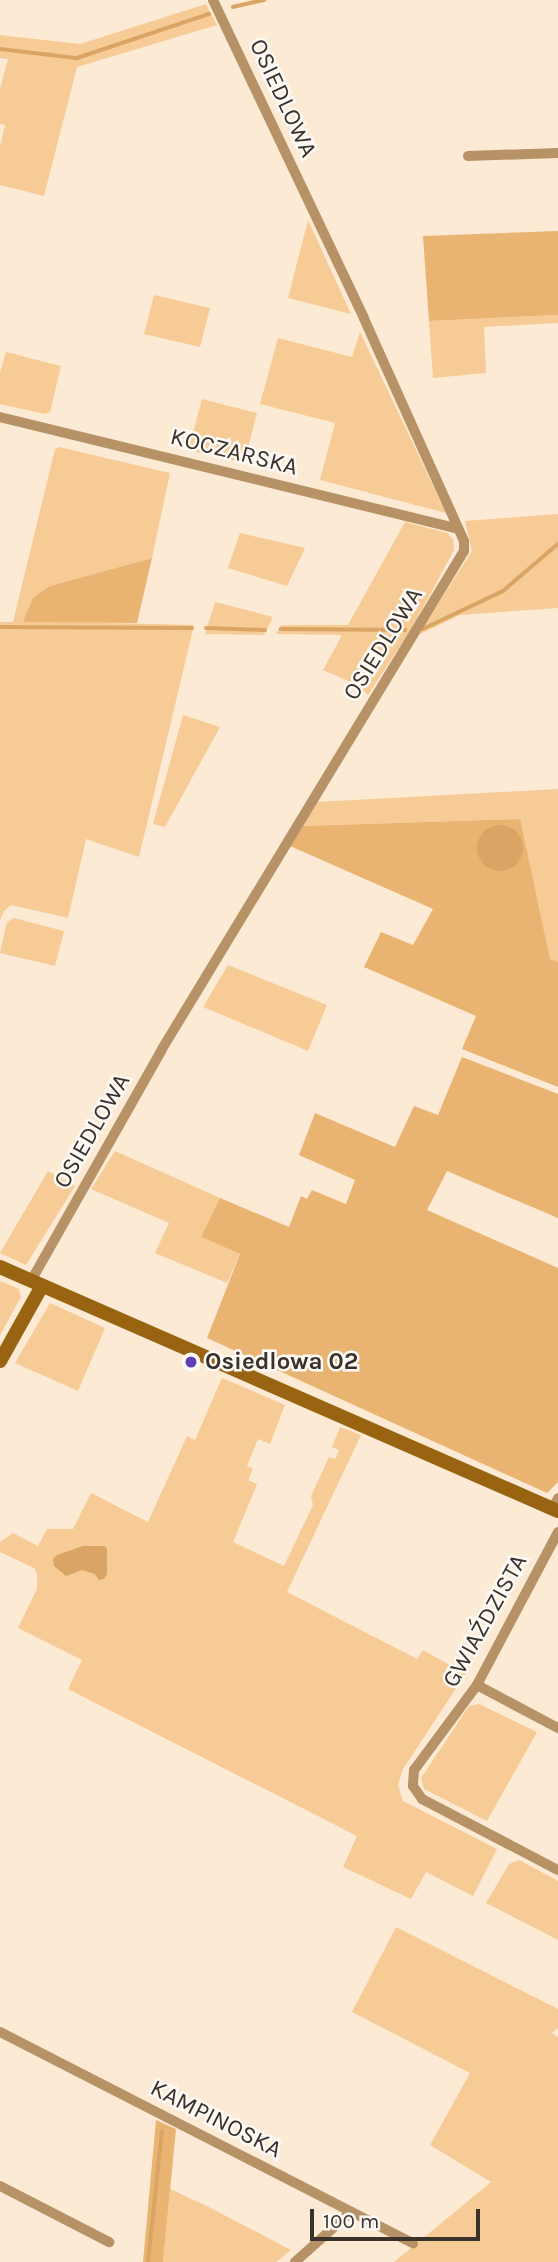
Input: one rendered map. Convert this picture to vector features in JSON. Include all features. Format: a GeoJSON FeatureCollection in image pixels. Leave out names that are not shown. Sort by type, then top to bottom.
{"type":"FeatureCollection","features":[{"type":"Feature","properties":{"kind":"street","name":"OSIEDLOWA"},"geometry":{"type":"LineString","coordinates":[[36,1283],[162,1049],[460,560],[464,541],[397,397],[364,317],[213,0]]}},
{"type":"Feature","properties":{"kind":"street"},"geometry":{"type":"LineString","coordinates":[[468,156],[558,153]]}},
{"type":"Feature","properties":{"kind":"street","name":"KOCZARSKA"},"geometry":{"type":"LineString","coordinates":[[0,417],[459,529]]}},
{"type":"Feature","properties":{"kind":"street"},"geometry":{"type":"LineString","coordinates":[[0,1267],[556,1505]]}},
{"type":"Feature","properties":{"kind":"street"},"geometry":{"type":"LineString","coordinates":[[0,1361],[36,1283]]}},
{"type":"Feature","properties":{"kind":"street","name":"GWIAŹDZISTA"},"geometry":{"type":"LineString","coordinates":[[558,1532],[477,1685],[414,1770],[413,1786],[422,1799],[558,1870]]}},
{"type":"Feature","properties":{"kind":"street"},"geometry":{"type":"LineString","coordinates":[[477,1685],[558,1728]]}},
{"type":"Feature","properties":{"kind":"street","name":"KAMPINOSKA"},"geometry":{"type":"LineString","coordinates":[[0,2032],[413,2243]]}},
{"type":"Feature","properties":{"kind":"street"},"geometry":{"type":"LineString","coordinates":[[0,2186],[109,2242]]}},
{"type":"Feature","properties":{"kind":"street"},"geometry":{"type":"LineString","coordinates":[[295,2262],[351,2212]]}},
{"type":"Feature","properties":{"kind":"shaded area"},"geometry":{"type":"Polygon","coordinates":[[[206,4],[217,25],[77,67],[44,196],[0,185],[0,146],[5,125],[0,124],[0,89],[8,59],[0,58],[0,35],[80,44],[206,4]]]}},
{"type":"Feature","properties":{"kind":"shaded area"},"geometry":{"type":"Polygon","coordinates":[[[308,220],[351,314],[288,298],[308,220]]]}},
{"type":"Feature","properties":{"kind":"shaded area"},"geometry":{"type":"Polygon","coordinates":[[[558,231],[558,315],[429,321],[423,236],[558,231]]]}},
{"type":"Feature","properties":{"kind":"shaded area"},"geometry":{"type":"Polygon","coordinates":[[[154,295],[210,308],[200,347],[144,334],[154,295]]]}},
{"type":"Feature","properties":{"kind":"shaded area"},"geometry":{"type":"Polygon","coordinates":[[[558,315],[558,323],[484,327],[486,373],[433,378],[429,321],[558,315]]]}},
{"type":"Feature","properties":{"kind":"shaded area"},"geometry":{"type":"Polygon","coordinates":[[[360,332],[446,513],[320,480],[335,423],[260,404],[278,338],[352,357],[360,332]]]}},
{"type":"Feature","properties":{"kind":"shaded area"},"geometry":{"type":"Polygon","coordinates":[[[6,352],[61,366],[50,412],[44,414],[0,404],[0,373],[6,352]]]}},
{"type":"Feature","properties":{"kind":"shaded area"},"geometry":{"type":"Polygon","coordinates":[[[202,399],[257,413],[244,463],[193,451],[190,444],[202,399]]]}},
{"type":"Feature","properties":{"kind":"shaded area"},"geometry":{"type":"Polygon","coordinates":[[[59,447],[170,473],[152,558],[50,586],[23,621],[194,625],[139,857],[86,839],[68,918],[11,905],[0,920],[0,622],[13,622],[55,449],[59,447]]]}},
{"type":"Feature","properties":{"kind":"shaded area"},"geometry":{"type":"Polygon","coordinates":[[[558,514],[558,608],[460,615],[418,635],[472,551],[465,521],[558,514]]]}},
{"type":"Feature","properties":{"kind":"shaded area"},"geometry":{"type":"Polygon","coordinates":[[[405,522],[447,533],[453,539],[454,550],[413,626],[368,695],[355,684],[323,670],[342,635],[276,634],[281,625],[348,625],[405,522]]]}},
{"type":"Feature","properties":{"kind":"shaded area"},"geometry":{"type":"Polygon","coordinates":[[[240,533],[305,548],[287,586],[228,568],[240,533]]]}},
{"type":"Feature","properties":{"kind":"shaded area"},"geometry":{"type":"Polygon","coordinates":[[[152,558],[137,623],[23,622],[33,598],[50,586],[152,558]]]}},
{"type":"Feature","properties":{"kind":"shaded area"},"geometry":{"type":"Polygon","coordinates":[[[215,602],[273,617],[264,635],[205,634],[215,602]]]}},
{"type":"Feature","properties":{"kind":"shaded area"},"geometry":{"type":"Polygon","coordinates":[[[183,715],[220,727],[165,827],[153,824],[183,715]]]}},
{"type":"Feature","properties":{"kind":"shaded area"},"geometry":{"type":"Polygon","coordinates":[[[558,789],[558,962],[550,959],[519,819],[303,826],[316,802],[558,789]]]}},
{"type":"Feature","properties":{"kind":"shaded area"},"geometry":{"type":"Polygon","coordinates":[[[520,819],[550,959],[558,962],[558,1087],[462,1049],[476,1016],[364,967],[381,932],[413,945],[433,909],[290,846],[303,826],[520,819]]]}},
{"type":"Feature","properties":{"kind":"shaded area"},"geometry":{"type":"Polygon","coordinates":[[[500,825],[516,832],[523,848],[516,864],[500,871],[484,864],[477,848],[484,832],[500,825]]]}},
{"type":"Feature","properties":{"kind":"shaded area"},"geometry":{"type":"Polygon","coordinates":[[[14,918],[64,931],[55,966],[0,953],[7,922],[14,918]]]}},
{"type":"Feature","properties":{"kind":"shaded area"},"geometry":{"type":"Polygon","coordinates":[[[228,965],[327,1005],[308,1051],[203,1007],[228,965]]]}},
{"type":"Feature","properties":{"kind":"shaded area"},"geometry":{"type":"Polygon","coordinates":[[[462,1057],[558,1094],[558,1218],[447,1171],[427,1210],[558,1268],[558,1482],[547,1493],[207,1338],[240,1254],[201,1237],[220,1198],[289,1227],[301,1196],[307,1199],[312,1190],[346,1204],[355,1180],[299,1155],[315,1113],[395,1147],[414,1106],[438,1115],[462,1057]]]}},
{"type":"Feature","properties":{"kind":"shaded area"},"geometry":{"type":"Polygon","coordinates":[[[115,1151],[220,1198],[201,1237],[240,1254],[227,1283],[155,1253],[169,1223],[91,1189],[115,1151]]]}},
{"type":"Feature","properties":{"kind":"shaded area"},"geometry":{"type":"Polygon","coordinates":[[[48,1171],[75,1186],[26,1265],[0,1253],[48,1171]]]}},
{"type":"Feature","properties":{"kind":"shaded area"},"geometry":{"type":"Polygon","coordinates":[[[0,1281],[19,1289],[21,1297],[0,1335],[0,1281]]]}},
{"type":"Feature","properties":{"kind":"shaded area"},"geometry":{"type":"Polygon","coordinates":[[[50,1303],[105,1328],[78,1391],[15,1363],[50,1303]]]}},
{"type":"Feature","properties":{"kind":"shaded area"},"geometry":{"type":"Polygon","coordinates":[[[222,1378],[285,1405],[270,1444],[258,1439],[247,1466],[253,1469],[248,1480],[257,1484],[233,1542],[284,1566],[313,1505],[311,1496],[329,1457],[335,1459],[339,1450],[332,1447],[340,1427],[361,1435],[287,1592],[417,1659],[423,1650],[457,1669],[470,1667],[403,1769],[398,1785],[403,1801],[497,1849],[473,1896],[426,1872],[411,1899],[343,1867],[357,1836],[68,1689],[82,1660],[18,1628],[37,1589],[37,1574],[34,1568],[0,1552],[0,1542],[13,1533],[38,1546],[47,1529],[73,1529],[91,1493],[148,1522],[187,1436],[195,1440],[222,1378]]]}},
{"type":"Feature","properties":{"kind":"shaded area"},"geometry":{"type":"Polygon","coordinates":[[[83,1546],[105,1546],[107,1549],[107,1574],[104,1579],[99,1580],[95,1574],[82,1570],[66,1576],[54,1566],[53,1559],[57,1555],[83,1546]]]}},
{"type":"Feature","properties":{"kind":"shaded area"},"geometry":{"type":"Polygon","coordinates":[[[479,1704],[537,1732],[487,1821],[424,1789],[421,1778],[469,1706],[479,1704]]]}},
{"type":"Feature","properties":{"kind":"shaded area"},"geometry":{"type":"Polygon","coordinates":[[[519,1860],[558,1881],[558,1940],[486,1903],[509,1864],[519,1860]]]}},
{"type":"Feature","properties":{"kind":"shaded area"},"geometry":{"type":"Polygon","coordinates":[[[396,1927],[558,2009],[558,2028],[552,2033],[558,2037],[558,2262],[394,2262],[491,2182],[430,2145],[470,2073],[352,2012],[396,1927]]]}},
{"type":"Feature","properties":{"kind":"shaded area"},"geometry":{"type":"Polygon","coordinates":[[[156,2120],[176,2129],[163,2262],[143,2262],[156,2120]]]}},
{"type":"Feature","properties":{"kind":"shaded area"},"geometry":{"type":"Polygon","coordinates":[[[170,2189],[291,2250],[276,2262],[163,2262],[170,2189]]]}},
{"type":"Feature","properties":{"kind":"waterway"},"geometry":{"type":"LineString","coordinates":[[233,7],[264,0]]}},
{"type":"Feature","properties":{"kind":"waterway"},"geometry":{"type":"LineString","coordinates":[[0,49],[77,58],[209,14]]}},
{"type":"Feature","properties":{"kind":"waterway"},"geometry":{"type":"LineString","coordinates":[[423,629],[503,591],[558,544]]}},
{"type":"Feature","properties":{"kind":"waterway"},"geometry":{"type":"LineString","coordinates":[[0,627],[192,628]]}},
{"type":"Feature","properties":{"kind":"waterway"},"geometry":{"type":"LineString","coordinates":[[206,628],[265,630]]}},
{"type":"Feature","properties":{"kind":"waterway"},"geometry":{"type":"LineString","coordinates":[[281,629],[405,630]]}},
{"type":"Feature","properties":{"kind":"waterway"},"geometry":{"type":"LineString","coordinates":[[148,2262],[162,2132]]}},
{"type":"Feature","properties":{"kind":"place","name":"Osiedlowa 02"},"geometry":{"type":"Point","coordinates":[191,1362]}}]}
